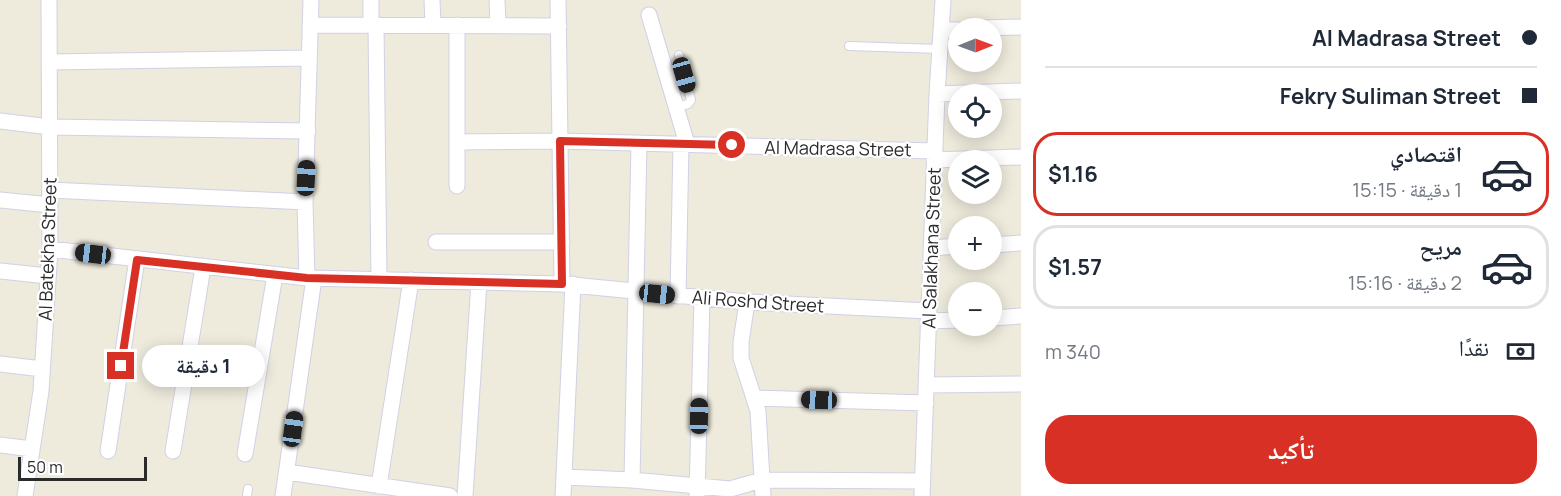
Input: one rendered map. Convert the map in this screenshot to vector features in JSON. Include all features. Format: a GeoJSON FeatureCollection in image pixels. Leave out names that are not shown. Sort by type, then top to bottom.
{"type":"FeatureCollection","features":[{"type":"Feature","properties":{"kind":"street","name":"Al Batekha Street"},"geometry":{"type":"LineString","coordinates":[[24,496],[41,391],[50,249],[49,0]]}},
{"type":"Feature","properties":{"kind":"street"},"geometry":{"type":"LineString","coordinates":[[284,496],[310,278],[305,202],[311,0]]}},
{"type":"Feature","properties":{"kind":"street"},"geometry":{"type":"LineString","coordinates":[[371,0],[374,25],[379,279]]}},
{"type":"Feature","properties":{"kind":"street"},"geometry":{"type":"LineString","coordinates":[[432,0],[433,25]]}},
{"type":"Feature","properties":{"kind":"street"},"geometry":{"type":"LineString","coordinates":[[497,0],[498,25]]}},
{"type":"Feature","properties":{"kind":"street"},"geometry":{"type":"LineString","coordinates":[[558,0],[562,242],[568,284],[563,496]]}},
{"type":"Feature","properties":{"kind":"street","name":"Al Salakhana Street"},"geometry":{"type":"LineString","coordinates":[[922,489],[937,94],[943,0]]}},
{"type":"Feature","properties":{"kind":"street"},"geometry":{"type":"LineString","coordinates":[[649,15],[676,107],[684,144],[678,296]]}},
{"type":"Feature","properties":{"kind":"street"},"geometry":{"type":"LineString","coordinates":[[310,25],[559,26]]}},
{"type":"Feature","properties":{"kind":"street"},"geometry":{"type":"LineString","coordinates":[[457,25],[457,186]]}},
{"type":"Feature","properties":{"kind":"street"},"geometry":{"type":"LineString","coordinates":[[1002,28],[1021,27]]}},
{"type":"Feature","properties":{"kind":"street"},"geometry":{"type":"LineString","coordinates":[[942,30],[948,30]]}},
{"type":"Feature","properties":{"kind":"street"},"geometry":{"type":"LineString","coordinates":[[49,62],[309,58]]}},
{"type":"Feature","properties":{"kind":"street"},"geometry":{"type":"LineString","coordinates":[[937,94],[1021,91]]}},
{"type":"Feature","properties":{"kind":"street"},"geometry":{"type":"LineString","coordinates":[[0,121],[50,127],[308,131]]}},
{"type":"Feature","properties":{"kind":"street","name":"Al Madrasa Street"},"geometry":{"type":"LineString","coordinates":[[457,142],[560,141],[684,144],[1021,157]]}},
{"type":"Feature","properties":{"kind":"street"},"geometry":{"type":"LineString","coordinates":[[636,486],[639,143]]}},
{"type":"Feature","properties":{"kind":"street"},"geometry":{"type":"LineString","coordinates":[[0,200],[50,197],[305,202]]}},
{"type":"Feature","properties":{"kind":"street"},"geometry":{"type":"LineString","coordinates":[[436,242],[562,242]]}},
{"type":"Feature","properties":{"kind":"street"},"geometry":{"type":"LineString","coordinates":[[1002,244],[1021,243]]}},
{"type":"Feature","properties":{"kind":"street"},"geometry":{"type":"LineString","coordinates":[[932,248],[948,247]]}},
{"type":"Feature","properties":{"kind":"street","name":"Ali Roshd Street"},"geometry":{"type":"LineString","coordinates":[[50,249],[310,278],[568,284],[678,296],[948,319]]}},
{"type":"Feature","properties":{"kind":"street"},"geometry":{"type":"LineString","coordinates":[[108,451],[137,260]]}},
{"type":"Feature","properties":{"kind":"street"},"geometry":{"type":"LineString","coordinates":[[173,452],[203,267]]}},
{"type":"Feature","properties":{"kind":"street"},"geometry":{"type":"LineString","coordinates":[[0,271],[48,276]]}},
{"type":"Feature","properties":{"kind":"street"},"geometry":{"type":"LineString","coordinates":[[245,454],[274,275]]}},
{"type":"Feature","properties":{"kind":"street"},"geometry":{"type":"LineString","coordinates":[[379,486],[411,280]]}},
{"type":"Feature","properties":{"kind":"street"},"geometry":{"type":"LineString","coordinates":[[465,496],[480,282]]}},
{"type":"Feature","properties":{"kind":"street"},"geometry":{"type":"LineString","coordinates":[[697,492],[702,298]]}},
{"type":"Feature","properties":{"kind":"street"},"geometry":{"type":"LineString","coordinates":[[747,302],[741,358],[760,426],[763,496]]}},
{"type":"Feature","properties":{"kind":"street"},"geometry":{"type":"LineString","coordinates":[[1002,317],[1021,316]]}},
{"type":"Feature","properties":{"kind":"street"},"geometry":{"type":"LineString","coordinates":[[0,364],[42,369]]}},
{"type":"Feature","properties":{"kind":"street"},"geometry":{"type":"LineString","coordinates":[[926,384],[1021,384]]}},
{"type":"Feature","properties":{"kind":"street"},"geometry":{"type":"LineString","coordinates":[[754,398],[926,403]]}},
{"type":"Feature","properties":{"kind":"street"},"geometry":{"type":"LineString","coordinates":[[0,445],[32,449]]}},
{"type":"Feature","properties":{"kind":"street"},"geometry":{"type":"LineString","coordinates":[[287,472],[450,496]]}},
{"type":"Feature","properties":{"kind":"street"},"geometry":{"type":"LineString","coordinates":[[564,477],[697,492],[730,489],[762,480],[922,489]]}},
{"type":"Feature","properties":{"kind":"lane"},"geometry":{"type":"LineString","coordinates":[[849,46],[940,49]]}},
{"type":"Feature","properties":{"kind":"lane"},"geometry":{"type":"LineString","coordinates":[[676,107],[688,104],[691,100],[679,55]]}},
{"type":"Feature","properties":{"kind":"route"},"geometry":{"type":"LineString","coordinates":[[121,366],[137,260],[307,278],[562,284],[560,141],[732,145]]}}]}
